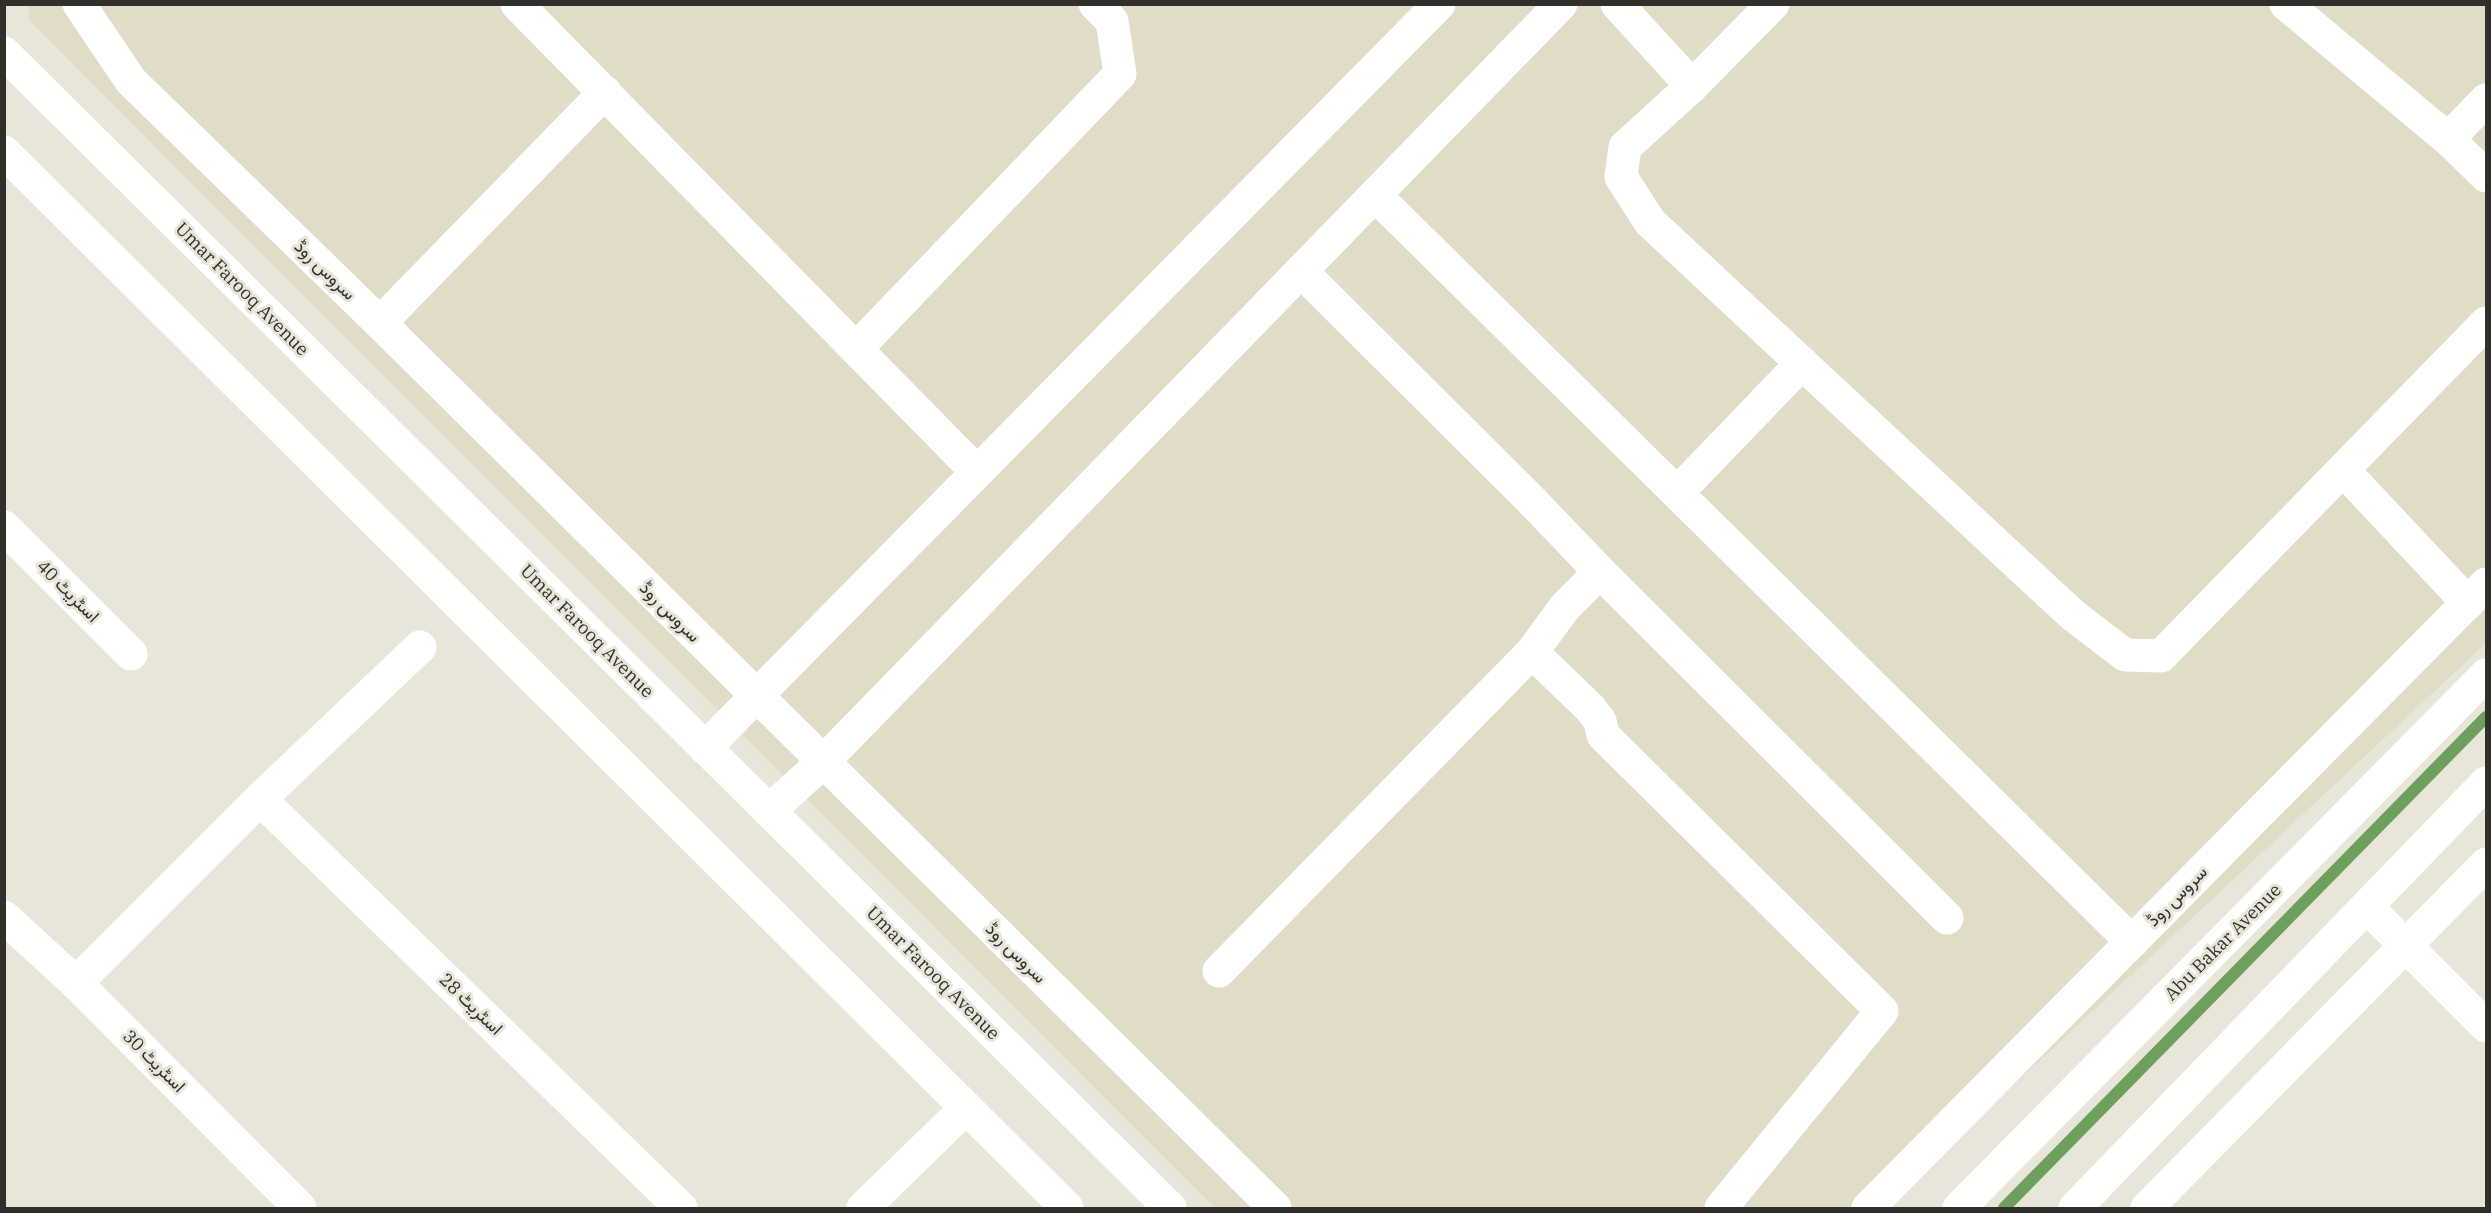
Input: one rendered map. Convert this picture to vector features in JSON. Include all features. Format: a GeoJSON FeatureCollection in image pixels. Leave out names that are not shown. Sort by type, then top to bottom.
{"type":"FeatureCollection","features":[{"type":"Feature","properties":{"kind":"street","name":"سروس روڈ"},"geometry":{"type":"LineString","coordinates":[[78,4],[131,81],[380,323],[1275,1209]]}},
{"type":"Feature","properties":{"kind":"street"},"geometry":{"type":"LineString","coordinates":[[517,4],[976,472]]}},
{"type":"Feature","properties":{"kind":"street"},"geometry":{"type":"LineString","coordinates":[[856,349],[1120,74],[1112,21],[1095,4]]}},
{"type":"Feature","properties":{"kind":"street"},"geometry":{"type":"LineString","coordinates":[[705,748],[1439,4]]}},
{"type":"Feature","properties":{"kind":"street"},"geometry":{"type":"LineString","coordinates":[[769,811],[822,763],[1561,4]]}},
{"type":"Feature","properties":{"kind":"street"},"geometry":{"type":"LineString","coordinates":[[1617,4],[1692,86]]}},
{"type":"Feature","properties":{"kind":"street"},"geometry":{"type":"LineString","coordinates":[[1773,4],[1692,86],[1625,147],[1621,177],[1650,222],[2066,609],[2125,655],[2161,656],[2487,323]]}},
{"type":"Feature","properties":{"kind":"street"},"geometry":{"type":"LineString","coordinates":[[2286,4],[2448,139],[2487,176]]}},
{"type":"Feature","properties":{"kind":"street","name":"Umar Farooq Avenue"},"geometry":{"type":"LineString","coordinates":[[4,53],[1170,1209]]}},
{"type":"Feature","properties":{"kind":"street"},"geometry":{"type":"LineString","coordinates":[[380,323],[605,92]]}},
{"type":"Feature","properties":{"kind":"street"},"geometry":{"type":"LineString","coordinates":[[2448,139],[2487,100]]}},
{"type":"Feature","properties":{"kind":"street"},"geometry":{"type":"LineString","coordinates":[[4,152],[1067,1209]]}},
{"type":"Feature","properties":{"kind":"street"},"geometry":{"type":"LineString","coordinates":[[1375,195],[2132,942]]}},
{"type":"Feature","properties":{"kind":"street"},"geometry":{"type":"LineString","coordinates":[[1301,271],[1947,918]]}},
{"type":"Feature","properties":{"kind":"street"},"geometry":{"type":"LineString","coordinates":[[1677,494],[1803,363]]}},
{"type":"Feature","properties":{"kind":"street"},"geometry":{"type":"LineString","coordinates":[[2343,470],[2477,594]]}},
{"type":"Feature","properties":{"kind":"street","name":"اسٹریٹ 40"},"geometry":{"type":"LineString","coordinates":[[4,527],[131,654]]}},
{"type":"Feature","properties":{"kind":"street"},"geometry":{"type":"LineString","coordinates":[[1219,971],[1532,652],[1565,607],[1600,572]]}},
{"type":"Feature","properties":{"kind":"street","name":"سروس روڈ"},"geometry":{"type":"LineString","coordinates":[[1868,1209],[2477,594]]}},
{"type":"Feature","properties":{"kind":"street"},"geometry":{"type":"LineString","coordinates":[[76,983],[261,799],[420,647]]}},
{"type":"Feature","properties":{"kind":"street"},"geometry":{"type":"LineString","coordinates":[[1532,652],[1590,708],[1600,721],[1603,735],[1882,1011],[1721,1209]]}},
{"type":"Feature","properties":{"kind":"street","name":"Abu Bakar Avenue"},"geometry":{"type":"LineString","coordinates":[[1959,1209],[2487,675]]}},
{"type":"Feature","properties":{"kind":"street"},"geometry":{"type":"LineString","coordinates":[[2075,1209],[2487,783]]}},
{"type":"Feature","properties":{"kind":"street","name":"اسٹریٹ 28"},"geometry":{"type":"LineString","coordinates":[[261,799],[681,1209]]}},
{"type":"Feature","properties":{"kind":"street"},"geometry":{"type":"LineString","coordinates":[[2148,1209],[2487,864]]}},
{"type":"Feature","properties":{"kind":"street"},"geometry":{"type":"LineString","coordinates":[[2367,907],[2487,1026]]}},
{"type":"Feature","properties":{"kind":"street","name":"اسٹریٹ 30"},"geometry":{"type":"LineString","coordinates":[[4,917],[76,983],[300,1209]]}},
{"type":"Feature","properties":{"kind":"street"},"geometry":{"type":"LineString","coordinates":[[863,1209],[966,1108]]}},
{"type":"Feature","properties":{"kind":"shaded area"},"geometry":{"type":"Polygon","coordinates":[[[28,5],[2486,5],[2486,643],[1882,1208],[1215,1208],[30,21],[28,5]]]}},
{"type":"Feature","properties":{"kind":"waterway"},"geometry":{"type":"LineString","coordinates":[[2004,1208],[2486,717]]}}]}
